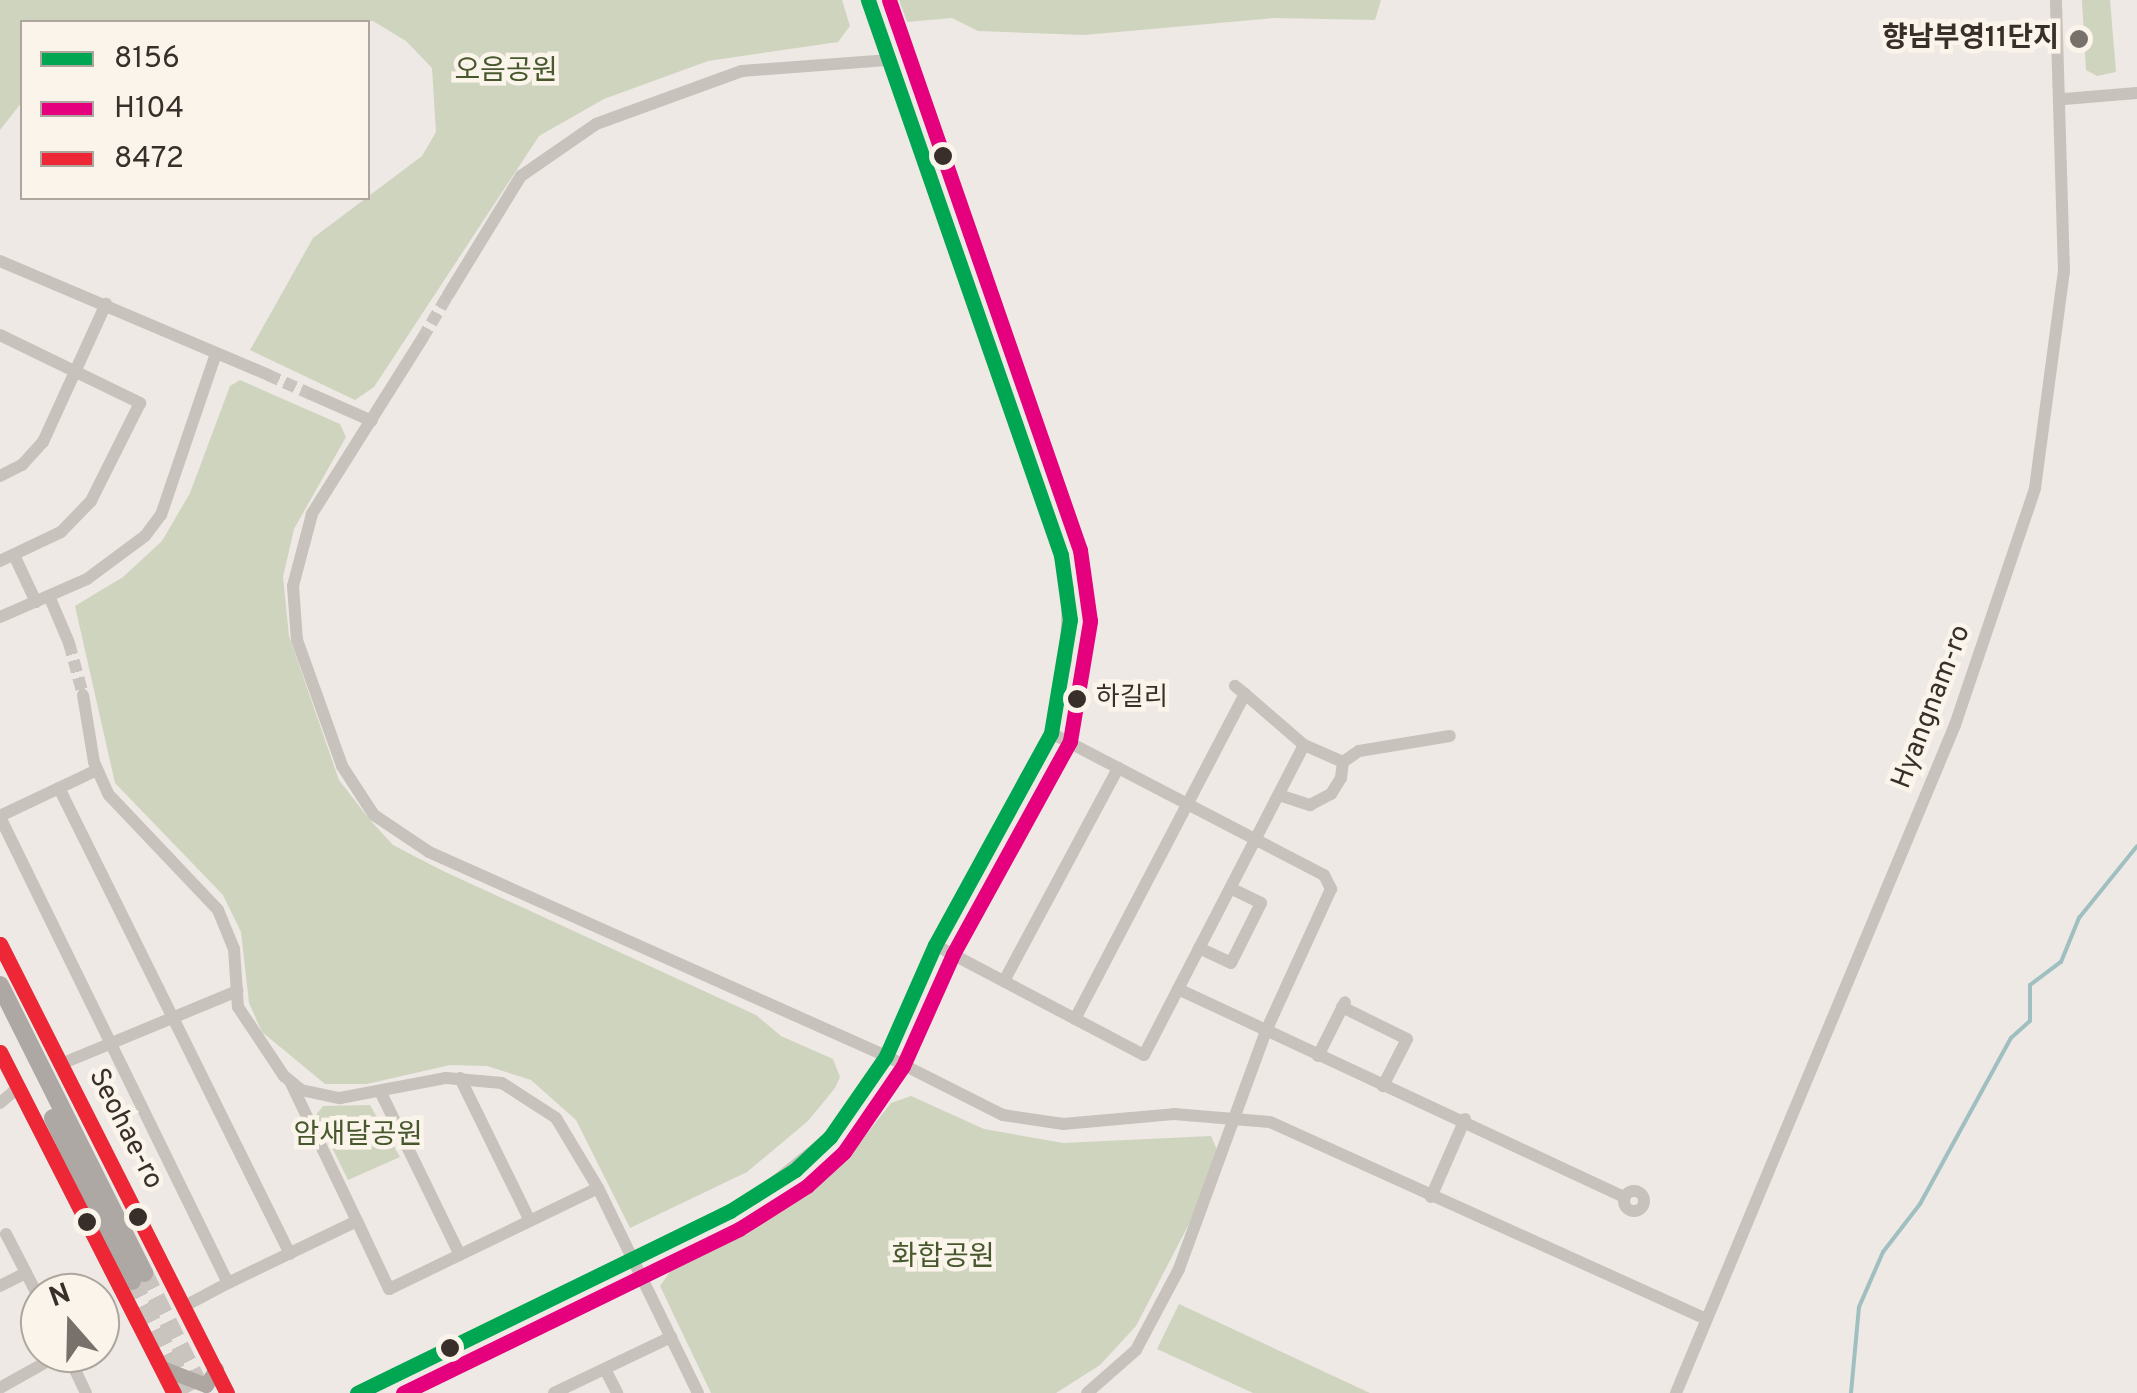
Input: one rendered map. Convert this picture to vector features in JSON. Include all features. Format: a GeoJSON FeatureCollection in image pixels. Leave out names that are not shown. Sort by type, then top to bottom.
{"type":"FeatureCollection","features":[{"type":"Feature","properties":{"kind":"highway","name":"Seohae-ro"},"geometry":{"type":"LineString","coordinates":[[0,985],[138,1277],[0,1009]]}},
{"type":"Feature","properties":{"kind":"main road","name":"Seohae-ro"},"geometry":{"type":"LineString","coordinates":[[0,944],[227,1393]]}},
{"type":"Feature","properties":{"kind":"main road"},"geometry":{"type":"LineString","coordinates":[[0,1052],[174,1393]]}},
{"type":"Feature","properties":{"kind":"main road"},"geometry":{"type":"LineString","coordinates":[[162,1368],[206,1385],[216,1368]]}},
{"type":"Feature","properties":{"kind":"street","name":"Hyangnam-ro"},"geometry":{"type":"LineString","coordinates":[[1676,1393],[1955,725],[2035,488],[2064,272],[2064,98],[2056,0]]}},
{"type":"Feature","properties":{"kind":"street"},"geometry":{"type":"LineString","coordinates":[[756,1197],[830,1137],[886,1056],[935,944],[1051,733],[1070,620],[1061,554],[874,18]]}},
{"type":"Feature","properties":{"kind":"street"},"geometry":{"type":"LineString","coordinates":[[448,296],[521,176],[596,124],[742,71],[887,60]]}},
{"type":"Feature","properties":{"kind":"street"},"geometry":{"type":"LineString","coordinates":[[2064,98],[2137,93]]}},
{"type":"Feature","properties":{"kind":"street"},"geometry":{"type":"LineString","coordinates":[[0,261],[268,375]]}},
{"type":"Feature","properties":{"kind":"street"},"geometry":{"type":"LineString","coordinates":[[0,476],[22,466],[43,442],[106,304]]}},
{"type":"Feature","properties":{"kind":"street"},"geometry":{"type":"LineString","coordinates":[[0,335],[140,404],[91,500],[61,532],[0,561]]}},
{"type":"Feature","properties":{"kind":"street"},"geometry":{"type":"LineString","coordinates":[[422,339],[312,514],[292,586],[297,640],[335,748],[374,815],[428,852],[886,1056],[1004,1115],[1063,1124],[1174,1114],[1270,1122],[1706,1320]]}},
{"type":"Feature","properties":{"kind":"street"},"geometry":{"type":"LineString","coordinates":[[0,617],[87,579],[145,536],[161,514],[216,353]]}},
{"type":"Feature","properties":{"kind":"street"},"geometry":{"type":"LineString","coordinates":[[313,395],[372,421]]}},
{"type":"Feature","properties":{"kind":"street"},"geometry":{"type":"LineString","coordinates":[[14,554],[69,643]]}},
{"type":"Feature","properties":{"kind":"street"},"geometry":{"type":"LineString","coordinates":[[1076,1019],[1188,804],[1240,690],[1304,745],[1342,762]]}},
{"type":"Feature","properties":{"kind":"street"},"geometry":{"type":"LineString","coordinates":[[83,695],[97,770],[109,795],[218,910],[234,949],[237,991],[245,1025],[290,1081],[389,1289],[598,1188]]}},
{"type":"Feature","properties":{"kind":"street"},"geometry":{"type":"LineString","coordinates":[[1051,733],[1324,875],[1331,889],[1266,1031],[1212,1191],[1144,1338],[1086,1393]]}},
{"type":"Feature","properties":{"kind":"street"},"geometry":{"type":"LineString","coordinates":[[1279,795],[1310,805],[1330,794],[1342,762],[1360,751],[1450,736]]}},
{"type":"Feature","properties":{"kind":"street"},"geometry":{"type":"LineString","coordinates":[[935,944],[1144,1056],[1304,745]]}},
{"type":"Feature","properties":{"kind":"street"},"geometry":{"type":"LineString","coordinates":[[1004,981],[1118,768]]}},
{"type":"Feature","properties":{"kind":"street"},"geometry":{"type":"LineString","coordinates":[[97,770],[0,817],[228,1283]]}},
{"type":"Feature","properties":{"kind":"street"},"geometry":{"type":"LineString","coordinates":[[58,788],[290,1254]]}},
{"type":"Feature","properties":{"kind":"street"},"geometry":{"type":"LineString","coordinates":[[1199,948],[1231,964],[1261,903],[1230,888]]}},
{"type":"Feature","properties":{"kind":"street"},"geometry":{"type":"LineString","coordinates":[[1178,989],[1625,1196]]}},
{"type":"Feature","properties":{"kind":"street"},"geometry":{"type":"LineString","coordinates":[[61,1064],[171,1014],[237,991]]}},
{"type":"Feature","properties":{"kind":"street"},"geometry":{"type":"LineString","coordinates":[[1318,1056],[1344,1004],[1407,1039],[1383,1086]]}},
{"type":"Feature","properties":{"kind":"street"},"geometry":{"type":"LineString","coordinates":[[290,1081],[340,1098],[382,1093],[417,1081],[460,1078],[502,1083],[541,1104],[570,1135],[698,1393]]}},
{"type":"Feature","properties":{"kind":"street"},"geometry":{"type":"LineString","coordinates":[[460,1078],[530,1221]]}},
{"type":"Feature","properties":{"kind":"street"},"geometry":{"type":"LineString","coordinates":[[0,1103],[18,1088]]}},
{"type":"Feature","properties":{"kind":"street"},"geometry":{"type":"LineString","coordinates":[[382,1093],[460,1255]]}},
{"type":"Feature","properties":{"kind":"street"},"geometry":{"type":"LineString","coordinates":[[1431,1197],[1465,1119]]}},
{"type":"Feature","properties":{"kind":"street"},"geometry":{"type":"LineString","coordinates":[[183,1307],[357,1221]]}},
{"type":"Feature","properties":{"kind":"street"},"geometry":{"type":"LineString","coordinates":[[357,1393],[704,1223]]}},
{"type":"Feature","properties":{"kind":"street"},"geometry":{"type":"LineString","coordinates":[[6,1234],[26,1273]]}},
{"type":"Feature","properties":{"kind":"street"},"geometry":{"type":"LineString","coordinates":[[554,1393],[671,1336]]}},
{"type":"Feature","properties":{"kind":"street"},"geometry":{"type":"LineString","coordinates":[[605,1368],[617,1393]]}},
{"type":"Feature","properties":{"kind":"street"},"geometry":{"type":"LineString","coordinates":[[0,1388],[27,1373]]}},
{"type":"Feature","properties":{"kind":"green space","name":"오음공원"},"geometry":{"type":"Polygon","coordinates":[[[0,0],[842,0],[850,26],[838,42],[708,61],[604,99],[539,136],[374,387],[355,400],[250,350],[313,238],[364,200],[370,200],[370,195],[422,156],[436,132],[432,68],[406,41],[370,20],[20,20],[20,105],[0,130],[0,0]]]}},
{"type":"Feature","properties":{"kind":"green space"},"geometry":{"type":"Polygon","coordinates":[[[899,0],[1381,0],[1375,20],[1274,18],[1084,35],[978,31],[952,18],[907,22],[899,0]]]}},
{"type":"Feature","properties":{"kind":"green space"},"geometry":{"type":"Polygon","coordinates":[[[2082,0],[2110,0],[2116,72],[2097,76],[2086,70],[2082,0]]]}},
{"type":"Feature","properties":{"kind":"green space"},"geometry":{"type":"Polygon","coordinates":[[[240,380],[340,424],[346,437],[294,529],[283,577],[289,636],[339,780],[370,820],[393,845],[441,870],[756,1015],[781,1036],[833,1059],[840,1077],[835,1088],[808,1121],[747,1172],[630,1228],[576,1120],[531,1080],[487,1066],[450,1065],[367,1084],[325,1084],[262,1032],[249,1003],[241,932],[223,895],[115,783],[75,606],[123,577],[162,541],[190,493],[230,386],[240,380]]]}},
{"type":"Feature","properties":{"kind":"green space","name":"화합공원"},"geometry":{"type":"Polygon","coordinates":[[[911,1096],[984,1129],[1063,1143],[1211,1136],[1218,1152],[1191,1220],[1136,1326],[1100,1365],[1056,1393],[711,1393],[660,1286],[674,1266],[768,1216],[845,1161],[891,1103],[911,1096]]]}},
{"type":"Feature","properties":{"kind":"green space","name":"암새달공원"},"geometry":{"type":"Polygon","coordinates":[[[370,1105],[400,1157],[348,1180],[316,1115],[323,1106],[370,1105]]]}},
{"type":"Feature","properties":{"kind":"green space"},"geometry":{"type":"Polygon","coordinates":[[[1179,1304],[1370,1393],[1253,1393],[1157,1349],[1179,1304]]]}},
{"type":"Feature","properties":{"kind":"waterway"},"geometry":{"type":"LineString","coordinates":[[1851,1393],[1859,1307],[1883,1252],[1920,1204],[2011,1038],[2030,1021],[2030,985],[2061,962],[2079,918],[2137,846]]}},
{"type":"Feature","properties":{"kind":"tunnel"},"geometry":{"type":"LineString","coordinates":[[868,0],[874,18]]}},
{"type":"Feature","properties":{"kind":"tunnel"},"geometry":{"type":"LineString","coordinates":[[422,339],[448,295]]}},
{"type":"Feature","properties":{"kind":"tunnel"},"geometry":{"type":"LineString","coordinates":[[268,375],[313,395]]}},
{"type":"Feature","properties":{"kind":"tunnel"},"geometry":{"type":"LineString","coordinates":[[69,643],[83,695]]}},
{"type":"Feature","properties":{"kind":"tunnel"},"geometry":{"type":"LineString","coordinates":[[704,1223],[756,1197]]}},
{"type":"Feature","properties":{"kind":"tunnel"},"geometry":{"type":"LineString","coordinates":[[144,1273],[203,1393]]}},
{"type":"Feature","properties":{"kind":"tunnel"},"geometry":{"type":"LineString","coordinates":[[132,1281],[188,1393]]}},
{"type":"Feature","properties":{"kind":"transit line","name":"8156"},"geometry":{"type":"LineString","coordinates":[[357,1393],[730,1211],[795,1170],[830,1137],[886,1056],[935,945],[1051,733],[1070,620],[1061,555],[868,0]]}},
{"type":"Feature","properties":{"kind":"transit line","name":"H104"},"geometry":{"type":"LineString","coordinates":[[403,1393],[739,1229],[807,1186],[844,1152],[903,1066],[953,954],[1070,741],[1090,621],[1080,550],[889,0]]}},
{"type":"Feature","properties":{"kind":"transit line","name":"8472"},"geometry":{"type":"LineString","coordinates":[[0,944],[227,1393]]}},
{"type":"Feature","properties":{"kind":"transit line","name":"8472"},"geometry":{"type":"LineString","coordinates":[[0,1052],[174,1393]]}},
{"type":"Feature","properties":{"kind":"place","name":"향남부영11단지"},"geometry":{"type":"Point","coordinates":[2079,39]}},
{"type":"Feature","properties":{"kind":"place","name":"하길리"},"geometry":{"type":"Point","coordinates":[1077,699]}}]}
